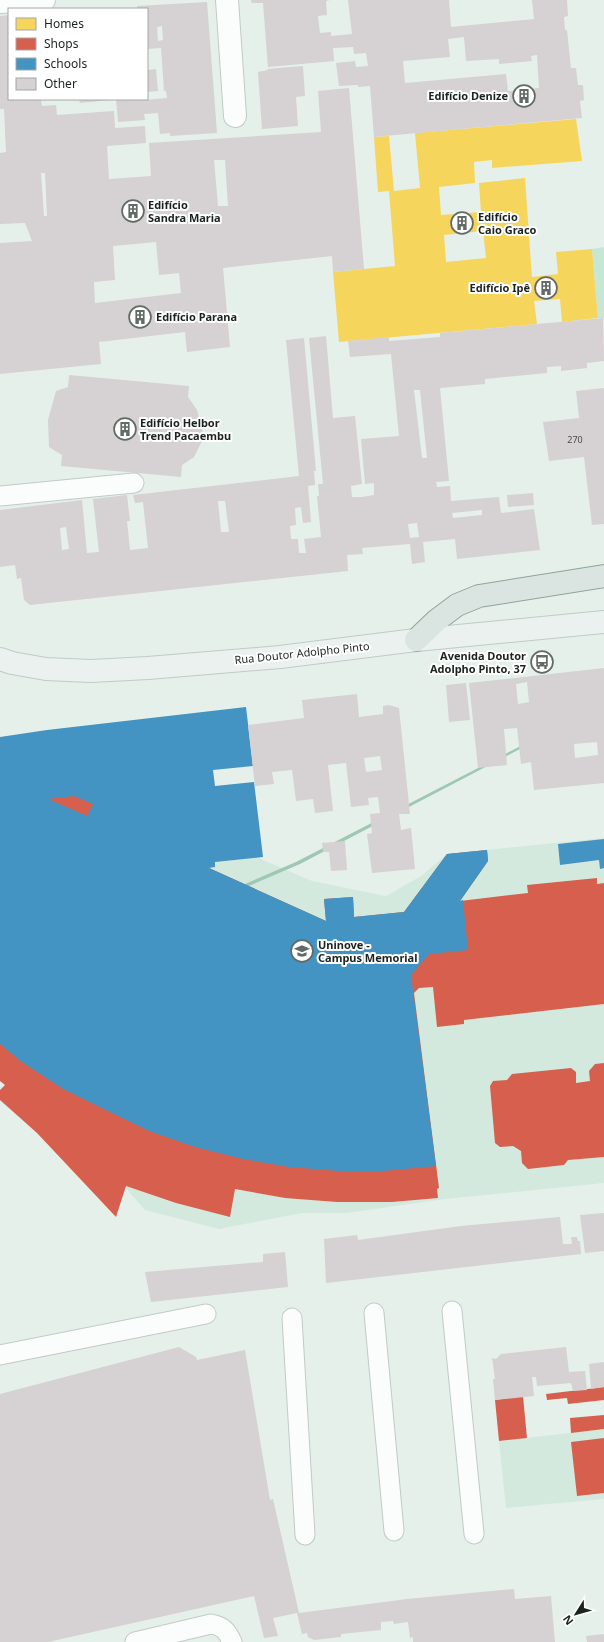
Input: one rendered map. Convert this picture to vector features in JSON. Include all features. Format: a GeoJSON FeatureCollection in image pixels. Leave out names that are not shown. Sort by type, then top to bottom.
{"type":"FeatureCollection","features":[{"type":"Feature","properties":{"kind":"main road"},"geometry":{"type":"LineString","coordinates":[[416,640],[437,620],[457,605],[479,596],[604,576]]}},
{"type":"Feature","properties":{"kind":"street"},"geometry":{"type":"LineString","coordinates":[[0,2],[44,0]]}},
{"type":"Feature","properties":{"kind":"street"},"geometry":{"type":"LineString","coordinates":[[227,0],[235,116]]}},
{"type":"Feature","properties":{"kind":"street","name":"Rua Doutor Adolpho Pinto"},"geometry":{"type":"LineString","coordinates":[[0,658],[12,663],[46,669],[91,671],[148,668],[280,657],[416,640],[604,622]]}},
{"type":"Feature","properties":{"kind":"lane"},"geometry":{"type":"LineString","coordinates":[[0,496],[134,483]]}},
{"type":"Feature","properties":{"kind":"lane"},"geometry":{"type":"LineString","coordinates":[[452,1311],[474,1534]]}},
{"type":"Feature","properties":{"kind":"lane"},"geometry":{"type":"LineString","coordinates":[[374,1313],[394,1531]]}},
{"type":"Feature","properties":{"kind":"lane"},"geometry":{"type":"LineString","coordinates":[[0,1355],[206,1314]]}},
{"type":"Feature","properties":{"kind":"lane"},"geometry":{"type":"LineString","coordinates":[[292,1318],[305,1535]]}},
{"type":"Feature","properties":{"kind":"lane"},"geometry":{"type":"LineString","coordinates":[[135,1642],[211,1624],[219,1626],[228,1632],[232,1642]]}},
{"type":"Feature","properties":{"kind":"shaded area"},"geometry":{"type":"Polygon","coordinates":[[[604,247],[604,318],[598,318],[592,249],[604,247]]]}},
{"type":"Feature","properties":{"kind":"shaded area"},"geometry":{"type":"Polygon","coordinates":[[[604,703],[604,705],[300,864],[0,993],[0,989],[296,862],[604,703]]]}},
{"type":"Feature","properties":{"kind":"shaded area","name":"Uninove - Campus Memorial"},"geometry":{"type":"Polygon","coordinates":[[[0,746],[312,881],[386,896],[421,876],[447,854],[604,838],[604,1183],[445,1199],[347,1213],[302,1213],[219,1229],[145,1210],[107,1167],[0,746]]]}},
{"type":"Feature","properties":{"kind":"shaded area"},"geometry":{"type":"Polygon","coordinates":[[[604,1429],[604,1499],[506,1508],[499,1441],[604,1429]]]}},
{"type":"Feature","properties":{"kind":"building: Homes"},"geometry":{"type":"Polygon","coordinates":[[[576,119],[582,161],[492,168],[492,160],[474,162],[475,183],[439,187],[441,215],[481,212],[479,183],[525,178],[532,277],[558,274],[556,252],[592,249],[598,318],[562,322],[560,299],[534,301],[537,324],[339,342],[333,272],[395,266],[389,191],[378,192],[374,137],[389,136],[394,191],[420,188],[415,133],[576,119]],[[483,231],[444,235],[446,262],[486,258],[483,231]]]}},
{"type":"Feature","properties":{"kind":"building: Shops","name":"Uninove - Campus Memorial"},"geometry":{"type":"Polygon","coordinates":[[[0,737],[4,768],[53,788],[173,775],[174,792],[135,796],[138,823],[181,844],[175,853],[177,865],[184,870],[209,868],[326,921],[324,899],[353,897],[354,917],[404,912],[447,854],[487,850],[488,861],[460,901],[528,893],[527,885],[597,878],[597,884],[604,883],[604,1004],[464,1020],[464,1024],[437,1027],[433,987],[419,988],[414,993],[439,1188],[437,1189],[438,1198],[392,1202],[337,1202],[285,1198],[235,1189],[230,1217],[176,1203],[126,1186],[116,1217],[37,1133],[0,1100],[0,1090],[5,1085],[0,1081],[0,737]]]}},
{"type":"Feature","properties":{"kind":"building: Shops"},"geometry":{"type":"Polygon","coordinates":[[[604,1063],[604,1157],[568,1160],[564,1165],[528,1169],[522,1163],[521,1151],[513,1146],[500,1147],[495,1143],[490,1086],[493,1081],[507,1080],[512,1074],[571,1068],[576,1072],[576,1083],[590,1081],[589,1071],[595,1064],[604,1063]]]}},
{"type":"Feature","properties":{"kind":"building: Shops"},"geometry":{"type":"Polygon","coordinates":[[[604,1387],[604,1400],[568,1404],[567,1398],[547,1400],[546,1394],[604,1387]]]}},
{"type":"Feature","properties":{"kind":"building: Shops"},"geometry":{"type":"Polygon","coordinates":[[[523,1396],[527,1438],[499,1441],[495,1400],[523,1396]]]}},
{"type":"Feature","properties":{"kind":"building: Shops"},"geometry":{"type":"Polygon","coordinates":[[[604,1415],[604,1429],[571,1433],[570,1418],[604,1415]]]}},
{"type":"Feature","properties":{"kind":"building: Shops"},"geometry":{"type":"Polygon","coordinates":[[[604,1438],[604,1493],[577,1496],[571,1442],[604,1438]]]}},
{"type":"Feature","properties":{"kind":"building: Schools","name":"Uninove - Campus Memorial"},"geometry":{"type":"Polygon","coordinates":[[[246,707],[253,766],[213,770],[215,786],[254,782],[263,857],[215,862],[215,867],[209,868],[326,921],[324,899],[353,897],[354,917],[404,912],[447,854],[487,850],[488,861],[460,901],[463,900],[468,950],[429,954],[411,975],[436,1166],[383,1171],[339,1171],[289,1167],[243,1159],[195,1147],[149,1131],[63,1089],[22,1062],[0,1044],[0,737],[47,730],[246,707]],[[74,796],[48,799],[87,816],[93,804],[74,796]]]}},
{"type":"Feature","properties":{"kind":"building: Schools"},"geometry":{"type":"Polygon","coordinates":[[[604,839],[604,868],[600,869],[599,860],[560,865],[558,844],[604,839]]]}},
{"type":"Feature","properties":{"kind":"building: Other"},"geometry":{"type":"Polygon","coordinates":[[[251,0],[330,0],[326,1],[327,15],[318,16],[320,33],[331,32],[331,36],[352,34],[348,0],[449,0],[451,27],[534,19],[532,0],[567,0],[568,16],[564,17],[565,30],[567,30],[571,68],[576,68],[578,85],[583,85],[584,100],[580,101],[582,118],[374,137],[370,86],[339,86],[336,63],[355,61],[356,67],[368,66],[366,53],[354,54],[353,47],[333,48],[334,61],[268,67],[263,3],[252,3],[251,0]],[[464,37],[448,39],[450,57],[403,61],[405,83],[506,74],[508,91],[539,88],[537,55],[531,56],[532,61],[499,64],[499,59],[466,61],[464,37]]]}},
{"type":"Feature","properties":{"kind":"building: Other"},"geometry":{"type":"Polygon","coordinates":[[[207,2],[217,133],[170,136],[170,133],[160,134],[158,113],[144,114],[145,120],[118,122],[116,100],[148,100],[167,98],[166,91],[164,91],[161,48],[148,49],[148,8],[137,8],[137,6],[207,2]],[[162,26],[157,27],[158,41],[163,40],[162,26]]]}},
{"type":"Feature","properties":{"kind":"building: Other"},"geometry":{"type":"Polygon","coordinates":[[[8,15],[8,100],[41,100],[42,106],[56,105],[57,115],[114,111],[115,128],[145,126],[146,143],[107,146],[109,179],[151,176],[149,143],[321,132],[318,91],[349,88],[364,269],[333,272],[332,256],[223,268],[230,347],[187,352],[185,332],[99,342],[101,364],[0,374],[0,243],[32,241],[25,223],[0,224],[0,153],[6,152],[4,109],[0,109],[0,16],[8,15]],[[214,160],[218,206],[228,206],[225,160],[214,160]],[[41,173],[44,216],[47,216],[45,173],[41,173]],[[156,242],[113,246],[115,280],[94,282],[95,303],[181,293],[179,273],[159,275],[156,242]]]}},
{"type":"Feature","properties":{"kind":"building: Other"},"geometry":{"type":"Polygon","coordinates":[[[303,66],[305,96],[296,97],[298,126],[262,129],[258,72],[268,70],[267,69],[303,66]]]}},
{"type":"Feature","properties":{"kind":"building: Other"},"geometry":{"type":"Polygon","coordinates":[[[156,69],[158,91],[148,92],[148,70],[156,69]]]}},
{"type":"Feature","properties":{"kind":"building: Other"},"geometry":{"type":"Polygon","coordinates":[[[79,100],[110,100],[80,103],[79,100]]]}},
{"type":"Feature","properties":{"kind":"building: Other"},"geometry":{"type":"Polygon","coordinates":[[[603,318],[604,361],[587,363],[587,368],[561,371],[561,366],[547,367],[547,373],[485,379],[485,384],[440,388],[449,481],[436,482],[437,487],[450,486],[451,501],[499,497],[501,513],[534,509],[540,550],[457,559],[455,539],[423,542],[425,562],[412,564],[410,544],[362,548],[363,554],[347,555],[348,571],[30,605],[24,600],[21,578],[17,579],[15,565],[0,567],[0,510],[82,500],[87,553],[99,552],[93,499],[127,495],[130,521],[127,521],[130,550],[148,548],[143,502],[135,503],[133,495],[299,476],[286,340],[304,338],[316,471],[314,471],[315,485],[308,486],[311,522],[303,523],[301,507],[295,508],[296,525],[290,526],[291,539],[298,539],[299,553],[306,553],[304,539],[321,537],[317,496],[319,496],[318,484],[323,484],[309,338],[326,336],[333,418],[355,416],[362,484],[351,486],[352,497],[362,497],[374,495],[374,483],[365,484],[361,439],[399,436],[391,354],[350,357],[348,341],[389,337],[389,341],[440,337],[440,333],[603,318]],[[414,390],[422,458],[427,458],[420,390],[414,390]],[[218,501],[221,532],[229,532],[225,501],[218,501]],[[482,510],[452,513],[453,518],[482,515],[482,510]],[[417,523],[408,524],[410,538],[419,537],[417,523]],[[66,527],[60,528],[62,550],[69,549],[66,527]]]}},
{"type":"Feature","properties":{"kind":"building: Other","name":"Edifício Helbor Trend Pacaembu"},"geometry":{"type":"Polygon","coordinates":[[[69,375],[189,386],[188,397],[197,410],[204,437],[194,457],[182,465],[181,477],[61,466],[62,455],[49,447],[48,420],[56,391],[68,387],[69,375]]]}},
{"type":"Feature","properties":{"kind":"building: Other"},"geometry":{"type":"Polygon","coordinates":[[[604,388],[604,524],[592,525],[584,457],[549,461],[543,422],[579,418],[576,391],[604,388]]]}},
{"type":"Feature","properties":{"kind":"building: Other"},"geometry":{"type":"Polygon","coordinates":[[[533,493],[534,505],[508,507],[507,495],[533,493]]]}},
{"type":"Feature","properties":{"kind":"building: Other"},"geometry":{"type":"Polygon","coordinates":[[[604,668],[604,783],[534,790],[531,762],[521,764],[517,728],[504,729],[507,765],[478,768],[469,683],[604,668]],[[527,682],[516,684],[518,704],[529,702],[527,682]],[[597,742],[574,744],[575,758],[598,755],[597,742]]]}},
{"type":"Feature","properties":{"kind":"building: Other"},"geometry":{"type":"Polygon","coordinates":[[[466,683],[470,720],[449,722],[446,685],[466,683]]]}},
{"type":"Feature","properties":{"kind":"building: Other"},"geometry":{"type":"Polygon","coordinates":[[[357,694],[359,717],[383,714],[383,706],[389,705],[399,708],[410,814],[399,814],[401,830],[411,828],[415,869],[372,873],[367,834],[372,833],[370,814],[380,813],[378,797],[368,798],[369,805],[351,807],[346,763],[328,765],[333,811],[315,813],[313,799],[296,801],[292,770],[272,772],[274,784],[255,786],[248,725],[304,718],[302,700],[357,694]],[[380,756],[364,758],[366,772],[382,770],[380,756]]]}},
{"type":"Feature","properties":{"kind":"building: Other"},"geometry":{"type":"Polygon","coordinates":[[[345,841],[347,870],[331,871],[329,852],[323,852],[322,843],[345,841]]]}},
{"type":"Feature","properties":{"kind":"building: Other"},"geometry":{"type":"Polygon","coordinates":[[[604,1213],[604,1251],[585,1253],[580,1215],[604,1213]]]}},
{"type":"Feature","properties":{"kind":"building: Other"},"geometry":{"type":"Polygon","coordinates":[[[560,1217],[563,1244],[572,1244],[571,1237],[577,1237],[578,1241],[580,1241],[581,1254],[326,1283],[324,1239],[357,1235],[358,1240],[461,1226],[560,1217]]]}},
{"type":"Feature","properties":{"kind":"building: Other"},"geometry":{"type":"Polygon","coordinates":[[[285,1252],[288,1287],[151,1302],[145,1272],[263,1262],[263,1254],[285,1252]]]}},
{"type":"Feature","properties":{"kind":"building: Other"},"geometry":{"type":"Polygon","coordinates":[[[179,1347],[196,1357],[197,1360],[245,1350],[270,1500],[273,1499],[299,1613],[407,1599],[514,1589],[515,1599],[551,1596],[555,1642],[413,1642],[413,1637],[410,1638],[408,1622],[394,1624],[393,1621],[381,1622],[381,1630],[341,1634],[341,1637],[314,1640],[308,1637],[307,1633],[302,1634],[297,1613],[273,1618],[278,1636],[264,1638],[254,1596],[48,1642],[0,1642],[0,1394],[179,1347]]]}},
{"type":"Feature","properties":{"kind":"building: Other"},"geometry":{"type":"Polygon","coordinates":[[[566,1347],[569,1372],[585,1371],[587,1390],[573,1391],[571,1383],[537,1386],[536,1377],[532,1377],[534,1396],[495,1400],[493,1379],[495,1379],[492,1358],[496,1359],[501,1354],[566,1347]]]}},
{"type":"Feature","properties":{"kind":"building: Other"},"geometry":{"type":"Polygon","coordinates":[[[604,1362],[604,1387],[591,1389],[589,1364],[604,1362]]]}},
{"type":"Feature","properties":{"kind":"building: Other"},"geometry":{"type":"Polygon","coordinates":[[[604,1634],[604,1642],[587,1642],[586,1636],[604,1634]]]}},
{"type":"Feature","properties":{"kind":"place","name":"Edifício Denize"},"geometry":{"type":"Point","coordinates":[524,96]}},
{"type":"Feature","properties":{"kind":"place","name":"Edifício Sandra Maria"},"geometry":{"type":"Point","coordinates":[133,211]}},
{"type":"Feature","properties":{"kind":"place","name":"Edifício Caio Graco"},"geometry":{"type":"Point","coordinates":[462,223]}},
{"type":"Feature","properties":{"kind":"place","name":"Edifício Ipê"},"geometry":{"type":"Point","coordinates":[546,288]}},
{"type":"Feature","properties":{"kind":"place","name":"Edifício Parana"},"geometry":{"type":"Point","coordinates":[140,317]}},
{"type":"Feature","properties":{"kind":"place","name":"Edifício Helbor Trend Pacaembu"},"geometry":{"type":"Point","coordinates":[125,429]}},
{"type":"Feature","properties":{"kind":"place","name":"Avenida Doutor Adolpho Pinto, 37"},"geometry":{"type":"Point","coordinates":[542,662]}},
{"type":"Feature","properties":{"kind":"place","name":"Uninove - Campus Memorial"},"geometry":{"type":"Point","coordinates":[302,951]}}]}
